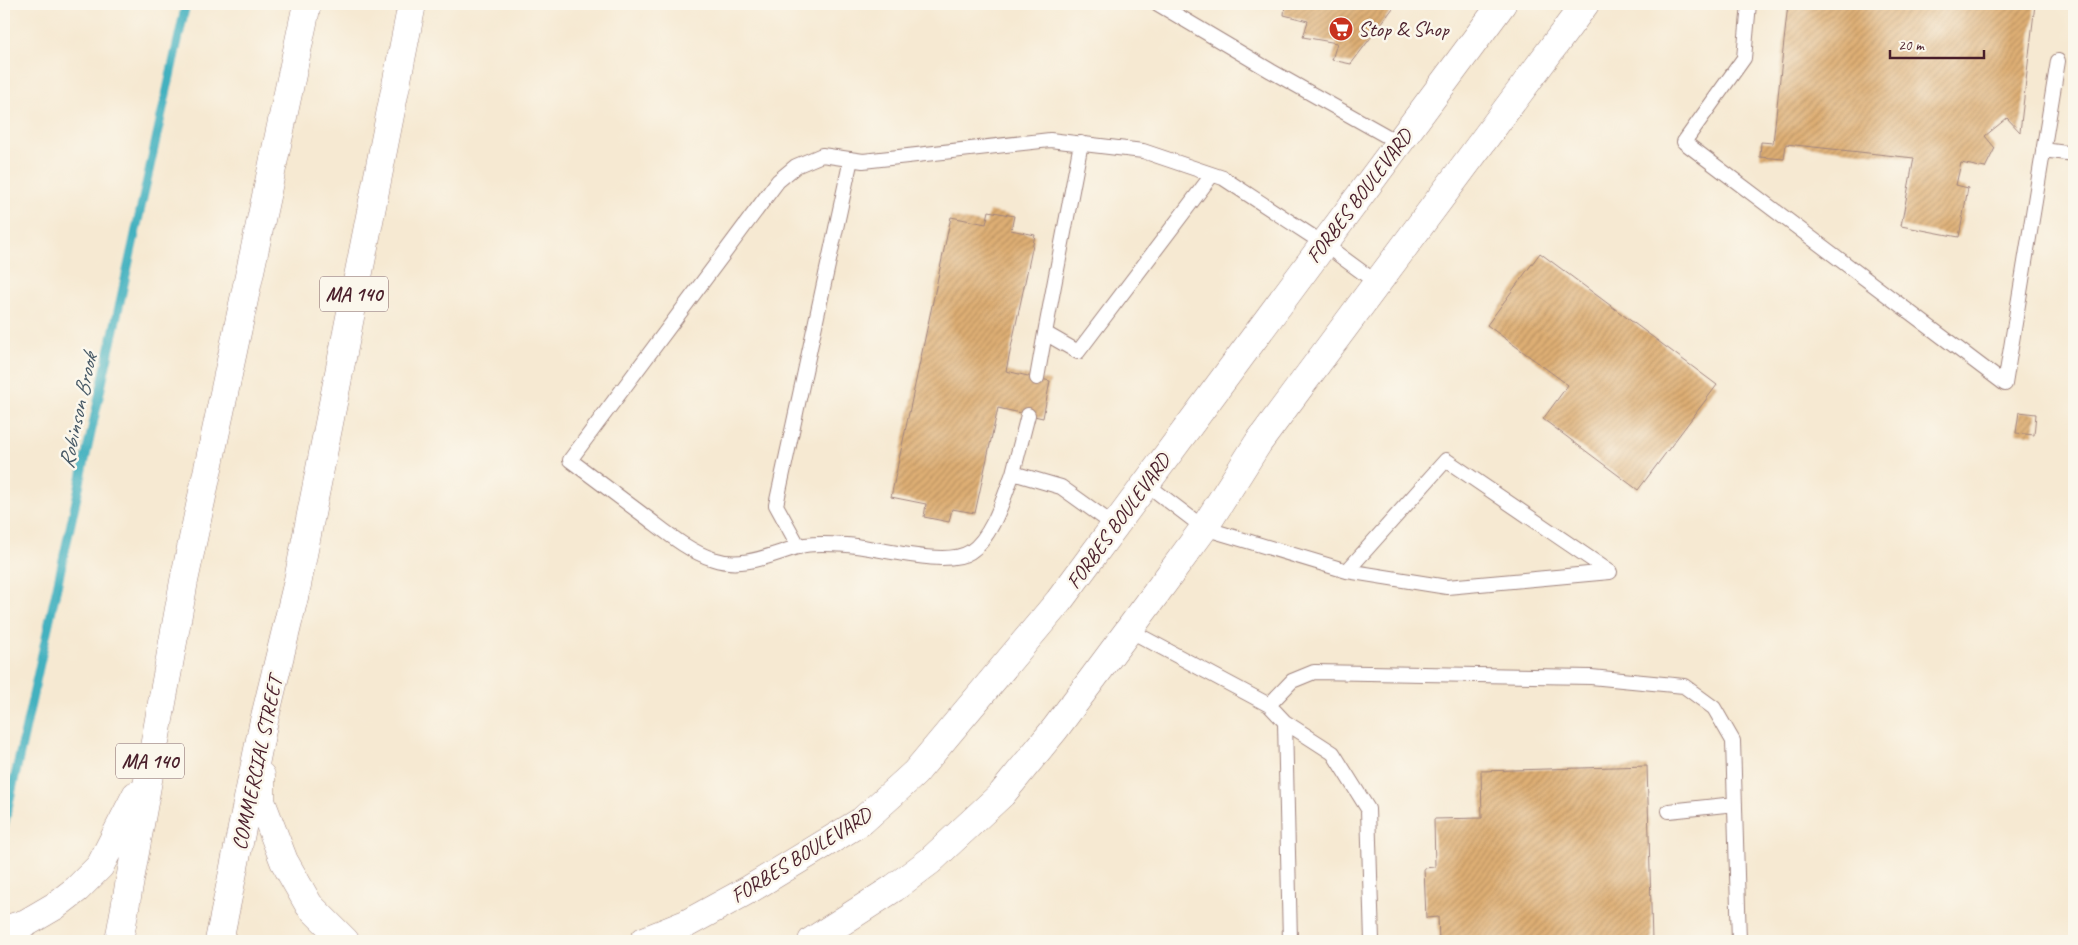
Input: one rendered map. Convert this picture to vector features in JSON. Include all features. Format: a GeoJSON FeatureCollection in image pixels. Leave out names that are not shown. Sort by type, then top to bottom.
{"type":"FeatureCollection","features":[{"type":"Feature","properties":{"kind":"main road","name":"MA 140"},"geometry":{"type":"LineString","coordinates":[[118,941],[184,581],[307,4]]}},
{"type":"Feature","properties":{"kind":"main road","name":"COMMERCIAL STREET"},"geometry":{"type":"LineString","coordinates":[[219,941],[263,725],[297,585],[412,4]]}},
{"type":"Feature","properties":{"kind":"main road","name":"FORBES BOULEVARD"},"geometry":{"type":"LineString","coordinates":[[644,941],[686,924],[750,889],[862,821],[915,773],[1059,601],[1502,4]]}},
{"type":"Feature","properties":{"kind":"main road"},"geometry":{"type":"LineString","coordinates":[[812,941],[894,888],[930,861],[1002,794],[1055,729],[1129,630],[1204,528],[1258,443],[1585,4]]}},
{"type":"Feature","properties":{"kind":"main road"},"geometry":{"type":"LineString","coordinates":[[263,725],[260,801],[284,861],[309,905],[345,941]]}},
{"type":"Feature","properties":{"kind":"main road"},"geometry":{"type":"LineString","coordinates":[[4,930],[26,923],[55,906],[77,889],[100,866],[148,774]]}},
{"type":"Feature","properties":{"kind":"lane"},"geometry":{"type":"LineString","coordinates":[[1158,4],[1271,71],[1399,143]]}},
{"type":"Feature","properties":{"kind":"lane"},"geometry":{"type":"LineString","coordinates":[[1749,4],[1744,58],[1684,142],[2005,384],[2058,60]]}},
{"type":"Feature","properties":{"kind":"lane"},"geometry":{"type":"LineString","coordinates":[[1028,415],[1013,473],[998,513],[979,545],[969,553],[958,557],[927,557],[847,545],[808,545],[745,563],[729,563],[713,559],[672,537],[570,460],[778,181],[796,166],[822,155],[863,161],[1050,140],[1143,151],[1223,178],[1324,244],[1377,283]]}},
{"type":"Feature","properties":{"kind":"lane"},"geometry":{"type":"LineString","coordinates":[[1037,378],[1081,143]]}},
{"type":"Feature","properties":{"kind":"lane"},"geometry":{"type":"LineString","coordinates":[[2044,150],[2074,154]]}},
{"type":"Feature","properties":{"kind":"lane"},"geometry":{"type":"LineString","coordinates":[[799,547],[776,505],[851,160]]}},
{"type":"Feature","properties":{"kind":"lane"},"geometry":{"type":"LineString","coordinates":[[1046,332],[1078,352],[1212,175]]}},
{"type":"Feature","properties":{"kind":"lane"},"geometry":{"type":"LineString","coordinates":[[1145,483],[1204,528],[1347,571],[1448,587],[1610,572],[1446,460],[1347,571]]}},
{"type":"Feature","properties":{"kind":"lane"},"geometry":{"type":"LineString","coordinates":[[1013,473],[1061,487],[1114,525]]}},
{"type":"Feature","properties":{"kind":"lane"},"geometry":{"type":"LineString","coordinates":[[1129,630],[1269,705],[1285,722],[1333,753],[1368,809],[1372,941]]}},
{"type":"Feature","properties":{"kind":"lane"},"geometry":{"type":"LineString","coordinates":[[1269,705],[1292,682],[1314,672],[1591,676],[1684,686],[1714,708],[1733,742],[1739,941]]}},
{"type":"Feature","properties":{"kind":"lane"},"geometry":{"type":"LineString","coordinates":[[1285,722],[1290,941]]}},
{"type":"Feature","properties":{"kind":"lane"},"geometry":{"type":"LineString","coordinates":[[1669,811],[1735,804]]}},
{"type":"Feature","properties":{"kind":"building","name":"Stop & Shop"},"geometry":{"type":"Polygon","coordinates":[[[1285,4],[1396,4],[1351,64],[1332,60],[1337,43],[1303,37],[1308,21],[1284,15],[1285,4]]]}},
{"type":"Feature","properties":{"kind":"building"},"geometry":{"type":"Polygon","coordinates":[[[1788,4],[2035,4],[2020,132],[2007,118],[1985,136],[1995,148],[1985,168],[1961,163],[1956,185],[1968,188],[1959,237],[1901,226],[1914,158],[1786,144],[1784,159],[1760,157],[1761,142],[1773,143],[1788,4]]]}},
{"type":"Feature","properties":{"kind":"building"},"geometry":{"type":"Polygon","coordinates":[[[989,211],[1014,216],[1011,230],[1035,235],[1006,371],[1050,381],[1043,418],[998,408],[975,513],[952,509],[949,522],[924,517],[926,504],[891,497],[951,217],[986,224],[989,211]]]}},
{"type":"Feature","properties":{"kind":"building"},"geometry":{"type":"Polygon","coordinates":[[[1540,253],[1717,385],[1638,490],[1543,419],[1568,385],[1487,325],[1540,253]]]}},
{"type":"Feature","properties":{"kind":"building"},"geometry":{"type":"Polygon","coordinates":[[[2019,412],[2036,414],[2034,435],[2016,433],[2019,412]]]}},
{"type":"Feature","properties":{"kind":"building"},"geometry":{"type":"Polygon","coordinates":[[[1647,766],[1652,941],[1439,941],[1438,917],[1426,918],[1424,868],[1435,867],[1434,819],[1482,818],[1481,771],[1647,766]]]}},
{"type":"Feature","properties":{"kind":"waterway","name":"Robinson Brook"},"geometry":{"type":"LineString","coordinates":[[4,826],[186,4]]}},
{"type":"Feature","properties":{"kind":"place","name":"Stop & Shop"},"geometry":{"type":"Point","coordinates":[1341,29]}}]}
